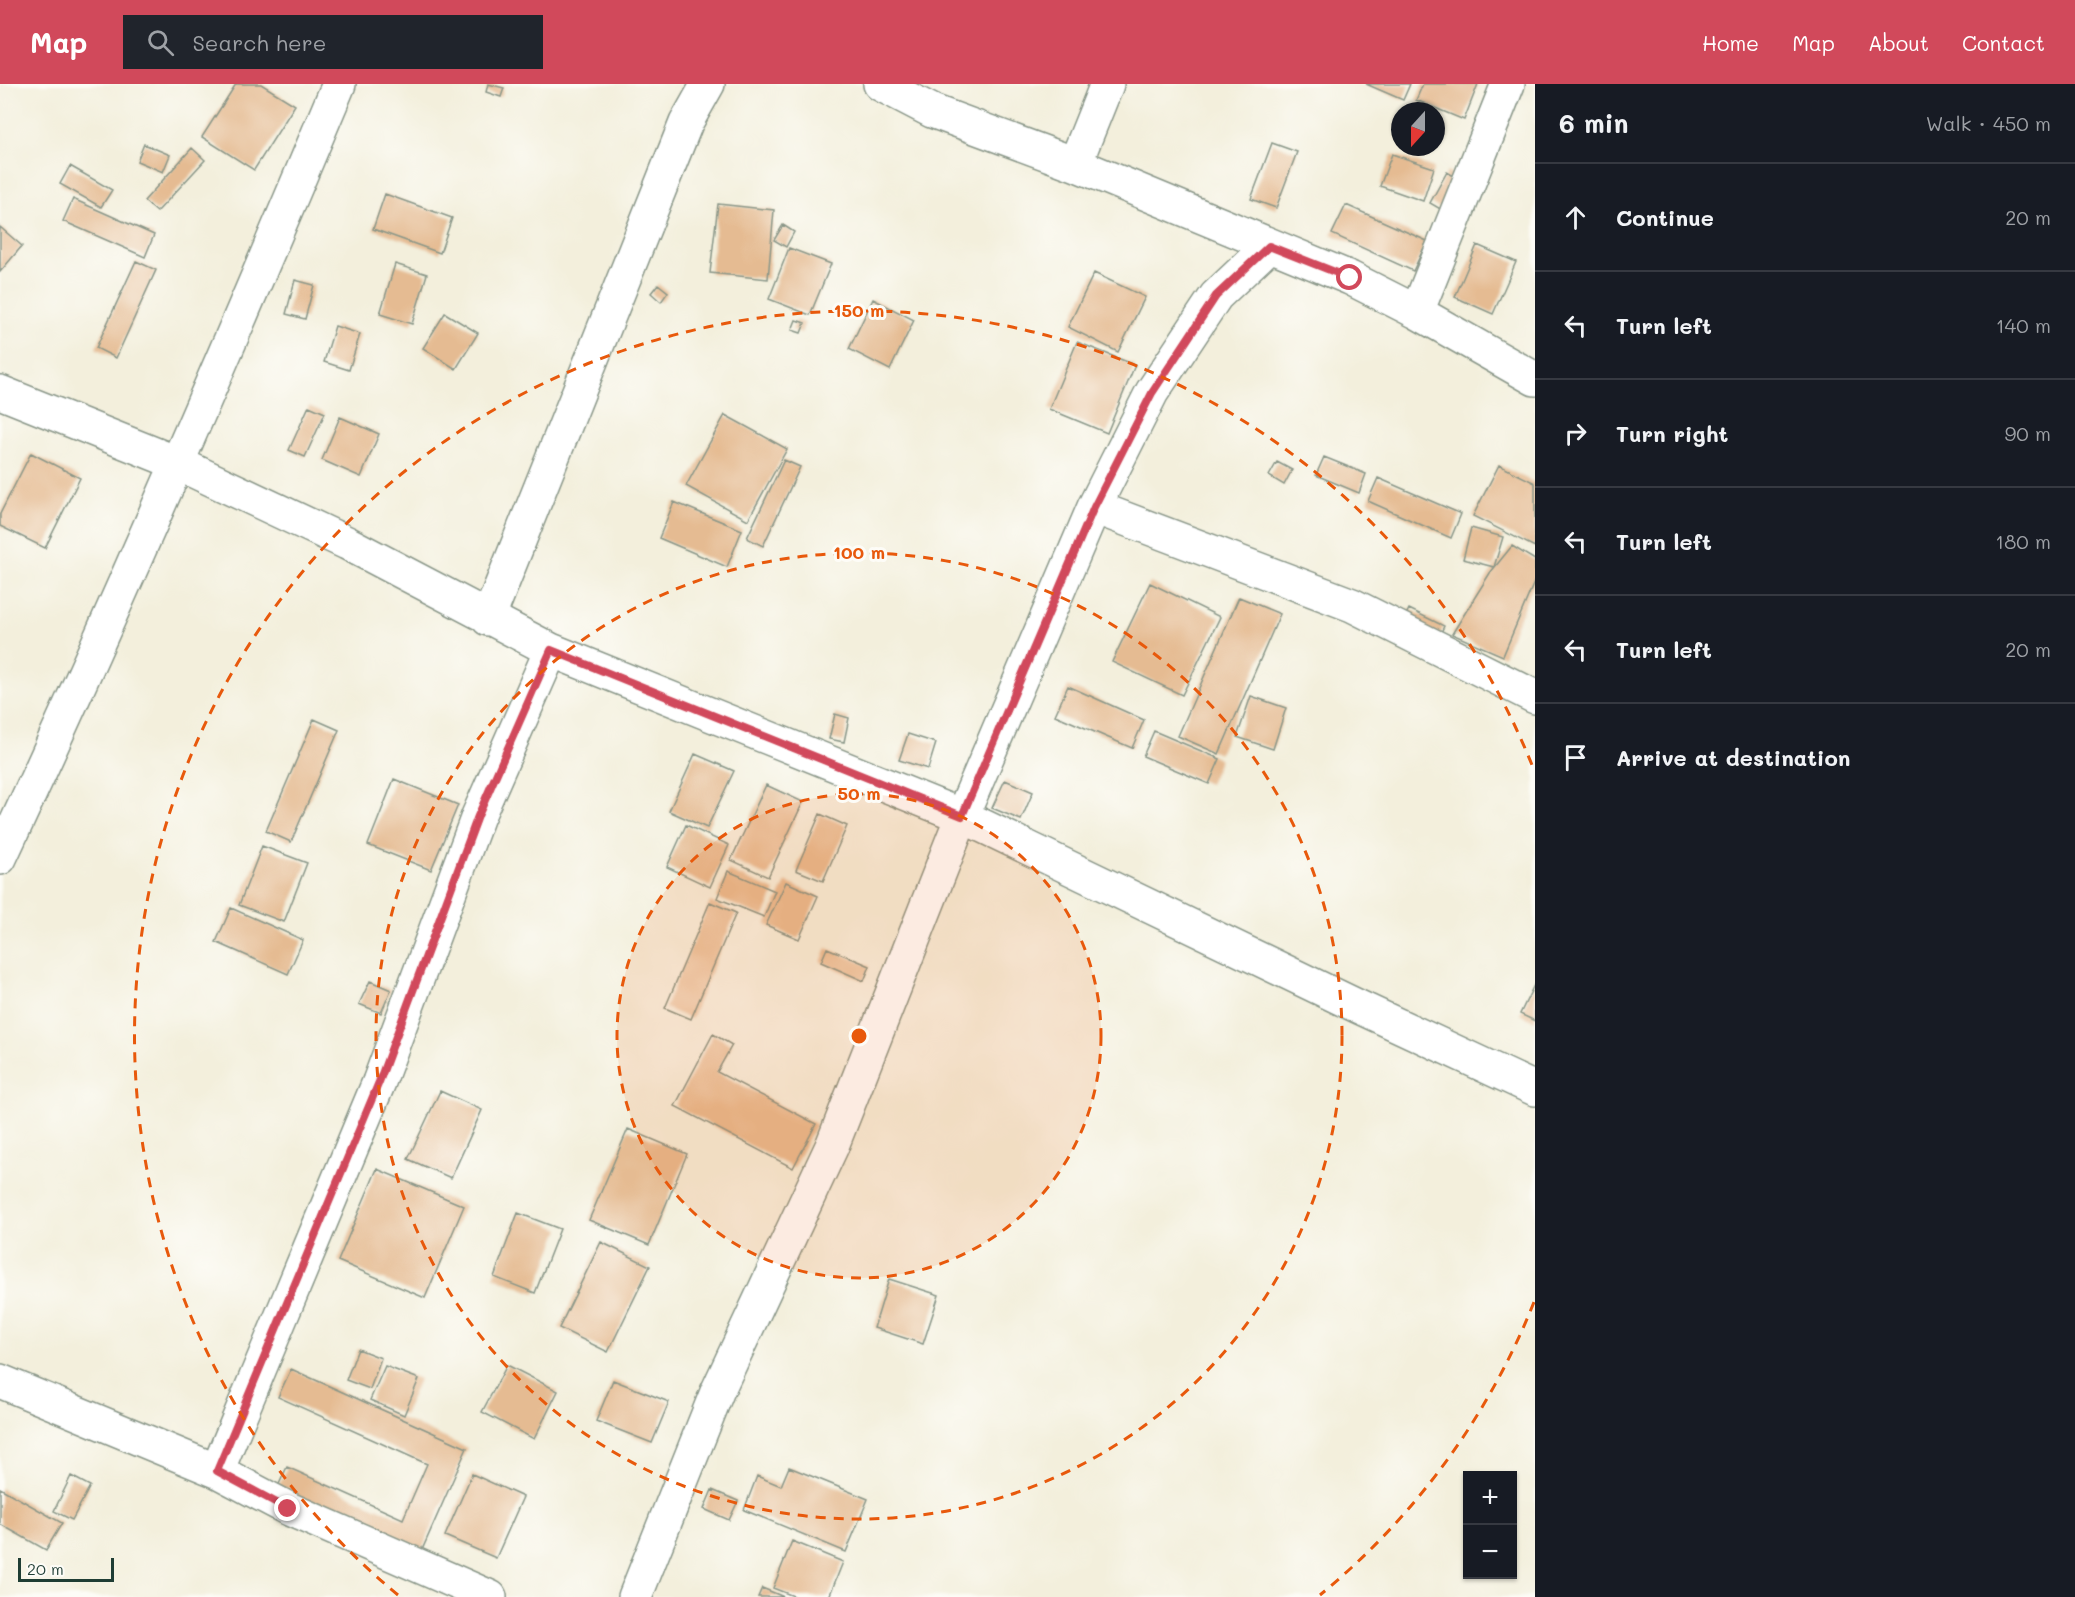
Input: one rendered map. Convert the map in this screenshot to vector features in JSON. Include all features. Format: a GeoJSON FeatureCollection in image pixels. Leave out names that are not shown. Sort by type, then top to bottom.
{"type":"FeatureCollection","features":[{"type":"Feature","properties":{"kind":"street"},"geometry":{"type":"LineString","coordinates":[[0,858],[59,732],[339,84]]}},
{"type":"Feature","properties":{"kind":"street"},"geometry":{"type":"LineString","coordinates":[[488,619],[682,134],[708,84]]}},
{"type":"Feature","properties":{"kind":"street"},"geometry":{"type":"LineString","coordinates":[[880,84],[932,111],[1075,164],[1350,278],[1417,312],[1535,379]]}},
{"type":"Feature","properties":{"kind":"street"},"geometry":{"type":"LineString","coordinates":[[1075,164],[1107,84]]}},
{"type":"Feature","properties":{"kind":"street"},"geometry":{"type":"LineString","coordinates":[[1417,312],[1508,84]]}},
{"type":"Feature","properties":{"kind":"street"},"geometry":{"type":"LineString","coordinates":[[636,1597],[717,1392],[832,1146],[962,816],[1094,507],[1152,393],[1216,296],[1269,246]]}},
{"type":"Feature","properties":{"kind":"street"},"geometry":{"type":"LineString","coordinates":[[0,392],[177,462],[347,543],[488,619],[551,650],[962,816],[1535,1089]]}},
{"type":"Feature","properties":{"kind":"street"},"geometry":{"type":"LineString","coordinates":[[1094,507],[1352,605],[1535,697]]}},
{"type":"Feature","properties":{"kind":"street"},"geometry":{"type":"LineString","coordinates":[[217,1471],[379,1082],[478,816],[551,650]]}},
{"type":"Feature","properties":{"kind":"street"},"geometry":{"type":"LineString","coordinates":[[0,1381],[217,1471],[288,1509],[490,1597]]}},
{"type":"Feature","properties":{"kind":"building"},"geometry":{"type":"Polygon","coordinates":[[[236,84],[261,84],[295,105],[254,170],[202,137],[236,84]]]}},
{"type":"Feature","properties":{"kind":"building"},"geometry":{"type":"Polygon","coordinates":[[[488,84],[504,88],[501,97],[486,92],[488,84]]]}},
{"type":"Feature","properties":{"kind":"building"},"geometry":{"type":"Polygon","coordinates":[[[1366,84],[1410,84],[1403,100],[1366,84]]]}},
{"type":"Feature","properties":{"kind":"building"},"geometry":{"type":"Polygon","coordinates":[[[1423,84],[1478,84],[1464,120],[1445,112],[1445,102],[1416,100],[1423,84]]]}},
{"type":"Feature","properties":{"kind":"building"},"geometry":{"type":"Polygon","coordinates":[[[1272,143],[1297,152],[1276,208],[1251,199],[1272,143]]]}},
{"type":"Feature","properties":{"kind":"building"},"geometry":{"type":"Polygon","coordinates":[[[144,144],[170,155],[163,172],[137,161],[144,144]]]}},
{"type":"Feature","properties":{"kind":"building"},"geometry":{"type":"Polygon","coordinates":[[[192,148],[205,160],[157,212],[144,201],[192,148]]]}},
{"type":"Feature","properties":{"kind":"building"},"geometry":{"type":"Polygon","coordinates":[[[1391,156],[1398,156],[1434,168],[1423,201],[1380,186],[1391,156]]]}},
{"type":"Feature","properties":{"kind":"building"},"geometry":{"type":"Polygon","coordinates":[[[70,166],[112,190],[101,207],[60,184],[70,166]]]}},
{"type":"Feature","properties":{"kind":"building"},"geometry":{"type":"Polygon","coordinates":[[[1447,172],[1459,179],[1442,210],[1430,203],[1447,172]]]}},
{"type":"Feature","properties":{"kind":"building"},"geometry":{"type":"Polygon","coordinates":[[[385,194],[452,218],[440,253],[373,229],[385,194]]]}},
{"type":"Feature","properties":{"kind":"building"},"geometry":{"type":"Polygon","coordinates":[[[73,199],[154,235],[145,257],[63,221],[73,199]]]}},
{"type":"Feature","properties":{"kind":"building"},"geometry":{"type":"Polygon","coordinates":[[[718,204],[774,210],[768,279],[710,273],[718,204]]]}},
{"type":"Feature","properties":{"kind":"building"},"geometry":{"type":"Polygon","coordinates":[[[1346,205],[1427,241],[1413,271],[1332,234],[1346,205]]]}},
{"type":"Feature","properties":{"kind":"building"},"geometry":{"type":"Polygon","coordinates":[[[783,225],[794,232],[786,247],[774,240],[783,225]]]}},
{"type":"Feature","properties":{"kind":"building"},"geometry":{"type":"Polygon","coordinates":[[[0,227],[22,246],[0,272],[0,227]]]}},
{"type":"Feature","properties":{"kind":"building"},"geometry":{"type":"Polygon","coordinates":[[[1477,245],[1516,262],[1493,314],[1455,297],[1477,245]]]}},
{"type":"Feature","properties":{"kind":"building"},"geometry":{"type":"Polygon","coordinates":[[[789,248],[831,264],[810,315],[769,299],[789,248]]]}},
{"type":"Feature","properties":{"kind":"building"},"geometry":{"type":"Polygon","coordinates":[[[136,261],[156,270],[116,358],[96,348],[136,261]]]}},
{"type":"Feature","properties":{"kind":"building"},"geometry":{"type":"Polygon","coordinates":[[[395,264],[427,274],[412,324],[380,314],[395,264]]]}},
{"type":"Feature","properties":{"kind":"building"},"geometry":{"type":"Polygon","coordinates":[[[1094,273],[1145,297],[1118,352],[1068,327],[1094,273]]]}},
{"type":"Feature","properties":{"kind":"building"},"geometry":{"type":"Polygon","coordinates":[[[295,280],[314,285],[305,319],[286,314],[295,280]]]}},
{"type":"Feature","properties":{"kind":"building"},"geometry":{"type":"Polygon","coordinates":[[[658,284],[668,292],[661,302],[651,293],[658,284]]]}},
{"type":"Feature","properties":{"kind":"building"},"geometry":{"type":"Polygon","coordinates":[[[873,299],[914,320],[890,370],[849,349],[873,299]]]}},
{"type":"Feature","properties":{"kind":"building"},"geometry":{"type":"Polygon","coordinates":[[[445,313],[478,333],[456,369],[423,348],[445,313]]]}},
{"type":"Feature","properties":{"kind":"building"},"geometry":{"type":"Polygon","coordinates":[[[796,320],[805,323],[801,333],[792,330],[796,320]]]}},
{"type":"Feature","properties":{"kind":"building"},"geometry":{"type":"Polygon","coordinates":[[[335,326],[360,334],[349,370],[324,362],[335,326]]]}},
{"type":"Feature","properties":{"kind":"building"},"geometry":{"type":"Polygon","coordinates":[[[1077,342],[1135,365],[1107,433],[1049,409],[1077,342]]]}},
{"type":"Feature","properties":{"kind":"building"},"geometry":{"type":"Polygon","coordinates":[[[309,406],[325,413],[305,457],[289,450],[309,406]]]}},
{"type":"Feature","properties":{"kind":"building"},"geometry":{"type":"Polygon","coordinates":[[[725,415],[787,449],[748,520],[686,486],[725,415]]]}},
{"type":"Feature","properties":{"kind":"building"},"geometry":{"type":"Polygon","coordinates":[[[340,417],[379,434],[361,477],[322,460],[340,417]]]}},
{"type":"Feature","properties":{"kind":"building"},"geometry":{"type":"Polygon","coordinates":[[[31,453],[80,478],[45,548],[0,526],[0,514],[31,453]]]}},
{"type":"Feature","properties":{"kind":"building"},"geometry":{"type":"Polygon","coordinates":[[[1324,457],[1366,474],[1359,493],[1316,475],[1324,457]]]}},
{"type":"Feature","properties":{"kind":"building"},"geometry":{"type":"Polygon","coordinates":[[[784,460],[800,467],[763,546],[747,538],[784,460]]]}},
{"type":"Feature","properties":{"kind":"building"},"geometry":{"type":"Polygon","coordinates":[[[1277,462],[1292,470],[1284,485],[1269,476],[1277,462]]]}},
{"type":"Feature","properties":{"kind":"building"},"geometry":{"type":"Polygon","coordinates":[[[1499,465],[1535,483],[1535,547],[1473,516],[1499,465]]]}},
{"type":"Feature","properties":{"kind":"building"},"geometry":{"type":"Polygon","coordinates":[[[1378,478],[1461,514],[1451,538],[1368,501],[1378,478]]]}},
{"type":"Feature","properties":{"kind":"building"},"geometry":{"type":"Polygon","coordinates":[[[674,502],[742,530],[727,567],[659,538],[674,502]]]}},
{"type":"Feature","properties":{"kind":"building"},"geometry":{"type":"Polygon","coordinates":[[[1471,528],[1503,537],[1494,567],[1463,559],[1471,528]]]}},
{"type":"Feature","properties":{"kind":"building"},"geometry":{"type":"Polygon","coordinates":[[[1512,546],[1535,560],[1535,580],[1503,656],[1452,634],[1490,573],[1512,546]]]}},
{"type":"Feature","properties":{"kind":"building"},"geometry":{"type":"Polygon","coordinates":[[[1150,583],[1220,617],[1182,695],[1112,662],[1150,583]]]}},
{"type":"Feature","properties":{"kind":"building"},"geometry":{"type":"Polygon","coordinates":[[[1239,597],[1280,614],[1219,754],[1178,736],[1239,597]]]}},
{"type":"Feature","properties":{"kind":"building"},"geometry":{"type":"Polygon","coordinates":[[[1409,609],[1444,626],[1437,641],[1402,623],[1409,609]]]}},
{"type":"Feature","properties":{"kind":"building"},"geometry":{"type":"Polygon","coordinates":[[[1068,686],[1144,720],[1132,748],[1055,715],[1068,686]]]}},
{"type":"Feature","properties":{"kind":"building"},"geometry":{"type":"Polygon","coordinates":[[[1251,696],[1286,708],[1273,749],[1237,737],[1251,696]]]}},
{"type":"Feature","properties":{"kind":"building"},"geometry":{"type":"Polygon","coordinates":[[[835,714],[849,718],[844,742],[829,739],[835,714]]]}},
{"type":"Feature","properties":{"kind":"building"},"geometry":{"type":"Polygon","coordinates":[[[314,719],[339,730],[291,842],[266,831],[314,719]]]}},
{"type":"Feature","properties":{"kind":"building"},"geometry":{"type":"Polygon","coordinates":[[[1154,731],[1220,759],[1209,784],[1143,756],[1154,731]]]}},
{"type":"Feature","properties":{"kind":"building"},"geometry":{"type":"Polygon","coordinates":[[[908,734],[936,743],[928,769],[899,760],[908,734]]]}},
{"type":"Feature","properties":{"kind":"building"},"geometry":{"type":"Polygon","coordinates":[[[695,754],[734,771],[707,828],[669,811],[695,754]]]}},
{"type":"Feature","properties":{"kind":"building"},"geometry":{"type":"Polygon","coordinates":[[[394,779],[458,805],[431,870],[368,845],[394,779]]]}},
{"type":"Feature","properties":{"kind":"building"},"geometry":{"type":"Polygon","coordinates":[[[1005,780],[1033,792],[1021,820],[992,808],[1005,780]]]}},
{"type":"Feature","properties":{"kind":"building"},"geometry":{"type":"Polygon","coordinates":[[[766,785],[803,802],[768,877],[731,860],[766,785]]]}},
{"type":"Feature","properties":{"kind":"building"},"geometry":{"type":"Polygon","coordinates":[[[820,814],[847,826],[823,881],[796,870],[820,814]]]}},
{"type":"Feature","properties":{"kind":"building"},"geometry":{"type":"Polygon","coordinates":[[[686,825],[729,845],[710,887],[667,867],[686,825]]]}},
{"type":"Feature","properties":{"kind":"building"},"geometry":{"type":"Polygon","coordinates":[[[262,846],[307,863],[284,922],[239,905],[262,846]]]}},
{"type":"Feature","properties":{"kind":"building"},"geometry":{"type":"Polygon","coordinates":[[[728,871],[775,891],[764,917],[717,898],[728,871]]]}},
{"type":"Feature","properties":{"kind":"building"},"geometry":{"type":"Polygon","coordinates":[[[786,882],[818,896],[799,939],[766,925],[786,882]]]}},
{"type":"Feature","properties":{"kind":"building"},"geometry":{"type":"Polygon","coordinates":[[[710,902],[736,913],[691,1019],[665,1008],[710,902]]]}},
{"type":"Feature","properties":{"kind":"building"},"geometry":{"type":"Polygon","coordinates":[[[231,908],[303,940],[288,974],[216,942],[231,908]]]}},
{"type":"Feature","properties":{"kind":"building"},"geometry":{"type":"Polygon","coordinates":[[[827,948],[870,966],[864,981],[821,962],[827,948]]]}},
{"type":"Feature","properties":{"kind":"building"},"geometry":{"type":"Polygon","coordinates":[[[370,981],[391,990],[381,1013],[359,1004],[370,981]]]}},
{"type":"Feature","properties":{"kind":"building"},"geometry":{"type":"Polygon","coordinates":[[[1535,983],[1535,1021],[1520,1014],[1535,983]]]}},
{"type":"Feature","properties":{"kind":"building"},"geometry":{"type":"Polygon","coordinates":[[[713,1034],[732,1045],[717,1072],[816,1124],[793,1168],[675,1106],[713,1034]]]}},
{"type":"Feature","properties":{"kind":"building"},"geometry":{"type":"Polygon","coordinates":[[[440,1091],[482,1110],[451,1178],[408,1159],[440,1091]]]}},
{"type":"Feature","properties":{"kind":"building"},"geometry":{"type":"Polygon","coordinates":[[[628,1129],[687,1154],[649,1245],[589,1220],[628,1129]]]}},
{"type":"Feature","properties":{"kind":"building"},"geometry":{"type":"Polygon","coordinates":[[[377,1169],[464,1206],[425,1298],[338,1261],[377,1169]]]}},
{"type":"Feature","properties":{"kind":"building"},"geometry":{"type":"Polygon","coordinates":[[[518,1213],[560,1229],[535,1293],[494,1277],[518,1213]]]}},
{"type":"Feature","properties":{"kind":"building"},"geometry":{"type":"Polygon","coordinates":[[[601,1242],[650,1266],[608,1352],[559,1328],[601,1242]]]}},
{"type":"Feature","properties":{"kind":"building"},"geometry":{"type":"Polygon","coordinates":[[[889,1279],[939,1295],[923,1344],[874,1328],[889,1279]]]}},
{"type":"Feature","properties":{"kind":"building"},"geometry":{"type":"Polygon","coordinates":[[[358,1349],[381,1358],[370,1389],[346,1380],[358,1349]]]}},
{"type":"Feature","properties":{"kind":"building"},"geometry":{"type":"Polygon","coordinates":[[[507,1365],[558,1391],[534,1439],[482,1412],[507,1365]]]}},
{"type":"Feature","properties":{"kind":"building"},"geometry":{"type":"Polygon","coordinates":[[[385,1366],[419,1379],[404,1415],[370,1400],[385,1366]]]}},
{"type":"Feature","properties":{"kind":"building"},"geometry":{"type":"Polygon","coordinates":[[[291,1369],[467,1448],[418,1559],[274,1495],[287,1467],[403,1519],[427,1464],[278,1397],[291,1369]]]}},
{"type":"Feature","properties":{"kind":"building"},"geometry":{"type":"Polygon","coordinates":[[[613,1380],[669,1402],[652,1443],[596,1421],[613,1380]]]}},
{"type":"Feature","properties":{"kind":"building"},"geometry":{"type":"Polygon","coordinates":[[[789,1467],[868,1499],[846,1552],[744,1510],[757,1476],[781,1486],[789,1467]]]}},
{"type":"Feature","properties":{"kind":"building"},"geometry":{"type":"Polygon","coordinates":[[[472,1474],[523,1497],[496,1558],[445,1536],[472,1474]]]}},
{"type":"Feature","properties":{"kind":"building"},"geometry":{"type":"Polygon","coordinates":[[[71,1476],[90,1486],[72,1520],[54,1511],[71,1476]]]}},
{"type":"Feature","properties":{"kind":"building"},"geometry":{"type":"Polygon","coordinates":[[[0,1488],[62,1523],[46,1550],[0,1524],[0,1488]]]}},
{"type":"Feature","properties":{"kind":"building"},"geometry":{"type":"Polygon","coordinates":[[[712,1490],[738,1501],[729,1520],[704,1509],[712,1490]]]}},
{"type":"Feature","properties":{"kind":"building"},"geometry":{"type":"Polygon","coordinates":[[[792,1541],[843,1562],[829,1597],[796,1597],[773,1588],[792,1541]]]}},
{"type":"Feature","properties":{"kind":"building"},"geometry":{"type":"Polygon","coordinates":[[[762,1588],[784,1597],[758,1597],[762,1588]]]}},
{"type":"Feature","properties":{"kind":"route"},"geometry":{"type":"LineString","coordinates":[[288,1509],[217,1471],[379,1082],[478,816],[551,650],[962,816],[1094,507],[1152,393],[1216,296],[1269,246],[1350,278]]}}]}
